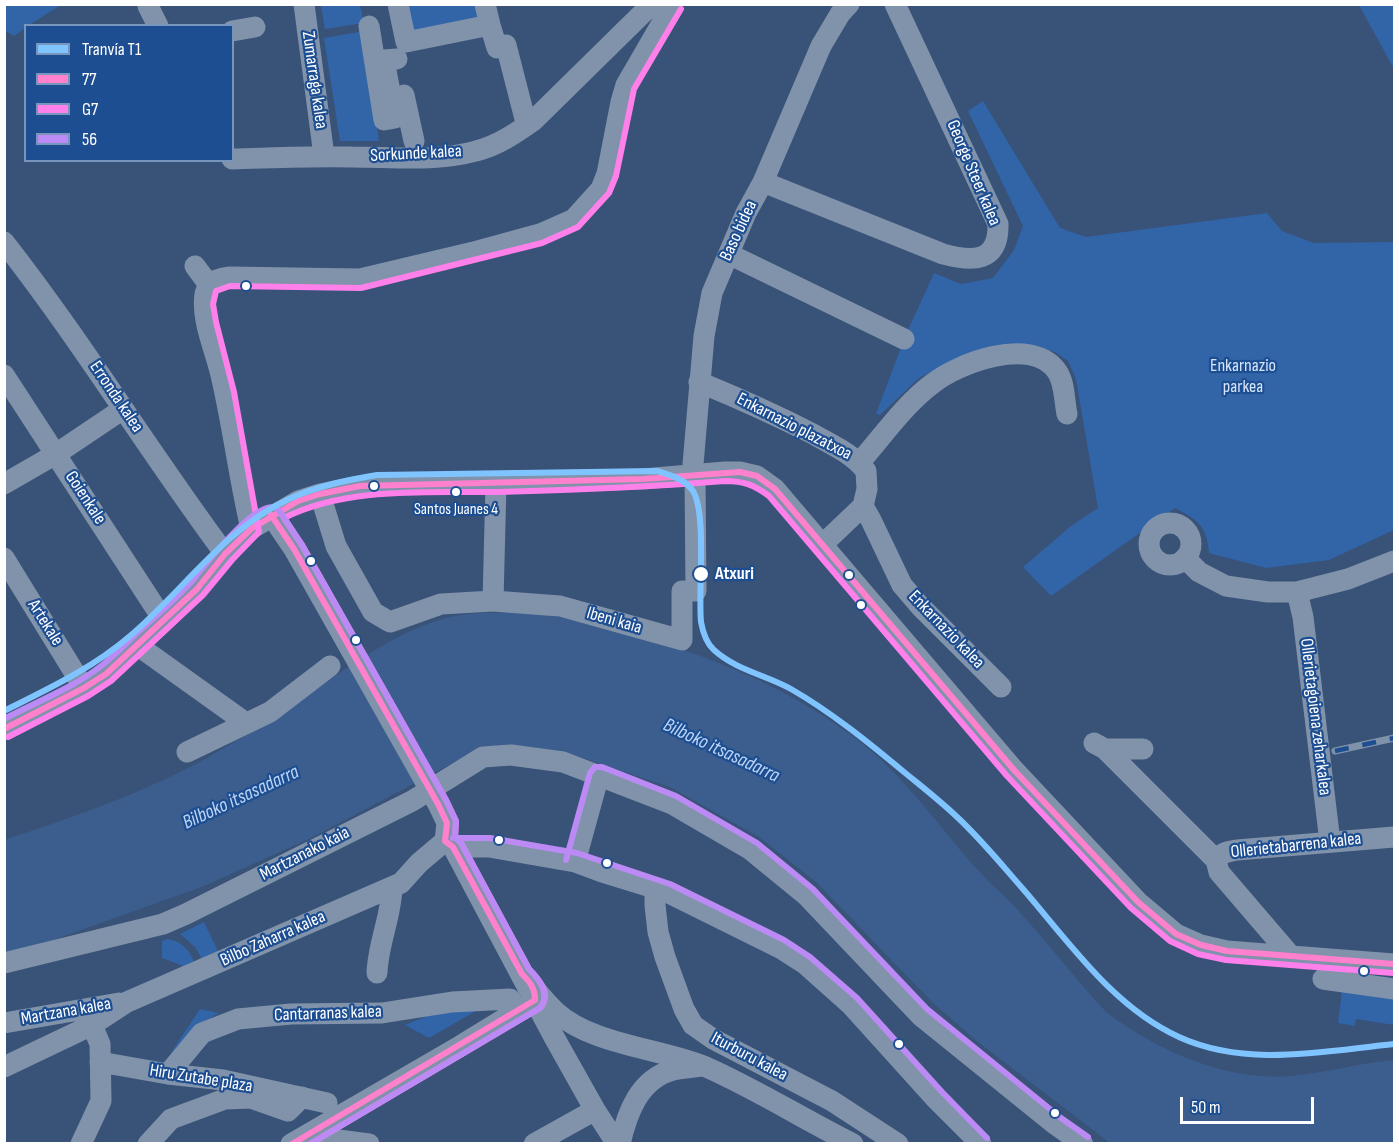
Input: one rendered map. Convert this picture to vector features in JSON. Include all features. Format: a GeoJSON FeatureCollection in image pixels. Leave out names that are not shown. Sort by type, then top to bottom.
{"type":"FeatureCollection","features":[{"type":"Feature","properties":{"kind":"street","name":"Zumarraga kalea"},"geometry":{"type":"LineString","coordinates":[[304,4],[324,156]]}},
{"type":"Feature","properties":{"kind":"street"},"geometry":{"type":"LineString","coordinates":[[398,4],[401,51],[414,141]]}},
{"type":"Feature","properties":{"kind":"street","name":"Sorkunde kalea"},"geometry":{"type":"LineString","coordinates":[[234,159],[324,156],[440,157],[477,151],[511,136],[533,121],[652,4]]}},
{"type":"Feature","properties":{"kind":"street"},"geometry":{"type":"LineString","coordinates":[[251,529],[221,376],[207,324],[205,294],[209,285],[215,279],[229,277],[360,279],[540,234],[574,219],[601,189],[607,174],[626,85],[673,4]]}},
{"type":"Feature","properties":{"kind":"street","name":"Baso bidea"},"geometry":{"type":"LineString","coordinates":[[693,476],[699,382],[712,293],[746,213],[764,182],[821,46],[840,14],[849,4]]}},
{"type":"Feature","properties":{"kind":"street","name":"George Steer kalea"},"geometry":{"type":"LineString","coordinates":[[764,182],[943,254],[965,260],[984,256],[993,249],[999,238],[998,224],[895,4]]}},
{"type":"Feature","properties":{"kind":"street"},"geometry":{"type":"LineString","coordinates":[[148,6],[157,24]]}},
{"type":"Feature","properties":{"kind":"street"},"geometry":{"type":"LineString","coordinates":[[369,26],[384,120],[395,118],[384,60],[488,15],[497,48],[506,45],[525,119]]}},
{"type":"Feature","properties":{"kind":"street"},"geometry":{"type":"LineString","coordinates":[[234,31],[255,27]]}},
{"type":"Feature","properties":{"kind":"street","name":"Erronda kalea"},"geometry":{"type":"LineString","coordinates":[[4,242],[70,330],[225,554]]}},
{"type":"Feature","properties":{"kind":"street","name":"Baso bidea"},"geometry":{"type":"LineString","coordinates":[[737,258],[904,339]]}},
{"type":"Feature","properties":{"kind":"street"},"geometry":{"type":"LineString","coordinates":[[195,266],[209,285]]}},
{"type":"Feature","properties":{"kind":"street"},"geometry":{"type":"LineString","coordinates":[[860,462],[931,384],[947,374],[985,358],[1016,354],[1042,359],[1054,368],[1060,378],[1067,414]]}},
{"type":"Feature","properties":{"kind":"street","name":"Goienkale"},"geometry":{"type":"LineString","coordinates":[[4,375],[164,621]]}},
{"type":"Feature","properties":{"kind":"street","name":"Enkarnazio plazatxoa"},"geometry":{"type":"LineString","coordinates":[[699,382],[754,405],[836,447],[860,462],[866,471],[867,489],[862,506]]}},
{"type":"Feature","properties":{"kind":"street"},"geometry":{"type":"LineString","coordinates":[[4,484],[56,454],[123,409]]}},
{"type":"Feature","properties":{"kind":"street"},"geometry":{"type":"LineString","coordinates":[[4,729],[84,688],[106,674],[197,589],[225,554],[251,529],[298,501],[352,487],[496,484],[740,472],[757,476],[775,489],[1014,770],[1138,902],[1176,934],[1201,945],[1239,953],[1395,964]]}},
{"type":"Feature","properties":{"kind":"street","name":"Ibeni kaia"},"geometry":{"type":"LineString","coordinates":[[320,494],[336,546],[374,612],[390,622],[441,604],[492,601],[560,606],[682,640],[682,591],[696,591],[693,476]]}},
{"type":"Feature","properties":{"kind":"street"},"geometry":{"type":"LineString","coordinates":[[492,601],[496,484]]}},
{"type":"Feature","properties":{"kind":"street"},"geometry":{"type":"LineString","coordinates":[[822,545],[862,506]]}},
{"type":"Feature","properties":{"kind":"street","name":"Enkarnazio kalea"},"geometry":{"type":"LineString","coordinates":[[862,506],[872,520],[902,585],[1001,687]]}},
{"type":"Feature","properties":{"kind":"street"},"geometry":{"type":"LineString","coordinates":[[271,515],[294,549],[438,804],[447,824],[449,844],[530,987],[595,1110],[619,1143]]}},
{"type":"Feature","properties":{"kind":"street","name":"Artekale"},"geometry":{"type":"LineString","coordinates":[[4,558],[84,688]]}},
{"type":"Feature","properties":{"kind":"street"},"geometry":{"type":"LineString","coordinates":[[1185,558],[1199,573],[1226,586],[1268,592],[1297,592],[1348,579],[1395,561]]}},
{"type":"Feature","properties":{"kind":"street","name":"Ollerietagoiena zeharkalea"},"geometry":{"type":"LineString","coordinates":[[1297,592],[1303,617],[1311,753],[1330,842]]}},
{"type":"Feature","properties":{"kind":"street"},"geometry":{"type":"LineString","coordinates":[[136,645],[246,723]]}},
{"type":"Feature","properties":{"kind":"street"},"geometry":{"type":"LineString","coordinates":[[187,752],[270,712],[330,666]]}},
{"type":"Feature","properties":{"kind":"street"},"geometry":{"type":"LineString","coordinates":[[1143,749],[1100,746],[1216,860]]}},
{"type":"Feature","properties":{"kind":"street","name":"Martzanako kaia"},"geometry":{"type":"LineString","coordinates":[[4,963],[164,924],[412,801],[483,757],[512,755],[563,762],[672,804],[751,850],[807,895],[921,1016],[1056,1125],[1083,1143]]}},
{"type":"Feature","properties":{"kind":"street"},"geometry":{"type":"LineString","coordinates":[[575,862],[599,775]]}},
{"type":"Feature","properties":{"kind":"street","name":"Ollerietabarrena kalea"},"geometry":{"type":"LineString","coordinates":[[1291,956],[1219,872],[1216,860],[1223,852],[1237,850],[1395,837]]}},
{"type":"Feature","properties":{"kind":"street"},"geometry":{"type":"LineString","coordinates":[[449,844],[509,850],[575,862],[655,888],[746,929],[780,948],[805,964],[851,1005],[935,1098],[981,1143]]}},
{"type":"Feature","properties":{"kind":"street","name":"Bilbo Zaharra kalea"},"geometry":{"type":"LineString","coordinates":[[4,1067],[92,1025],[127,1002],[392,888],[401,883],[419,863],[449,844]]}},
{"type":"Feature","properties":{"kind":"street"},"geometry":{"type":"LineString","coordinates":[[377,973],[391,908],[392,888]]}},
{"type":"Feature","properties":{"kind":"street","name":"Iturburu kalea"},"geometry":{"type":"LineString","coordinates":[[655,888],[657,923],[665,957],[684,1009],[693,1025],[713,1040],[832,1101],[898,1143]]}},
{"type":"Feature","properties":{"kind":"street"},"geometry":{"type":"LineString","coordinates":[[1323,979],[1395,989]]}},
{"type":"Feature","properties":{"kind":"street"},"geometry":{"type":"LineString","coordinates":[[530,987],[556,1012],[600,1037],[677,1056],[731,1078],[835,1138],[853,1143]]}},
{"type":"Feature","properties":{"kind":"street"},"geometry":{"type":"LineString","coordinates":[[292,1143],[460,1046],[530,987]]}},
{"type":"Feature","properties":{"kind":"street","name":"Cantarranas kalea"},"geometry":{"type":"LineString","coordinates":[[168,1074],[202,1033],[238,1018],[291,1014],[382,1013],[452,1002],[510,999]]}},
{"type":"Feature","properties":{"kind":"street","name":"Martzana kalea"},"geometry":{"type":"LineString","coordinates":[[4,1023],[127,1002]]}},
{"type":"Feature","properties":{"kind":"street"},"geometry":{"type":"LineString","coordinates":[[81,1143],[101,1101],[100,1044],[92,1025]]}},
{"type":"Feature","properties":{"kind":"street","name":"Hiru Zutabe plaza"},"geometry":{"type":"LineString","coordinates":[[100,1062],[168,1074],[223,1080],[327,1103]]}},
{"type":"Feature","properties":{"kind":"street"},"geometry":{"type":"LineString","coordinates":[[619,1143],[627,1117],[637,1097],[650,1082],[672,1070],[702,1066]]}},
{"type":"Feature","properties":{"kind":"street","name":"Hiru Zutabe plaza"},"geometry":{"type":"LineString","coordinates":[[148,1143],[171,1119],[225,1099],[251,1098],[288,1111],[302,1098]]}},
{"type":"Feature","properties":{"kind":"street"},"geometry":{"type":"LineString","coordinates":[[534,1143],[595,1110]]}},
{"type":"Feature","properties":{"kind":"street"},"geometry":{"type":"LineString","coordinates":[[292,1143],[323,1138],[369,1143]]}},
{"type":"Feature","properties":{"kind":"green space"},"geometry":{"type":"Polygon","coordinates":[[[5,4],[61,5],[31,24],[24,24],[24,29],[14,36],[5,31],[5,4]]]}},
{"type":"Feature","properties":{"kind":"green space"},"geometry":{"type":"Polygon","coordinates":[[[321,5],[360,5],[364,23],[325,29],[321,5]]]}},
{"type":"Feature","properties":{"kind":"green space"},"geometry":{"type":"Polygon","coordinates":[[[407,5],[477,5],[480,17],[412,33],[407,5]]]}},
{"type":"Feature","properties":{"kind":"green space"},"geometry":{"type":"Polygon","coordinates":[[[1359,5],[1394,5],[1394,69],[1359,5]]]}},
{"type":"Feature","properties":{"kind":"green space"},"geometry":{"type":"Polygon","coordinates":[[[364,31],[379,141],[340,141],[324,38],[364,31]]]}},
{"type":"Feature","properties":{"kind":"green space","name":"Enkarnazio parkea"},"geometry":{"type":"Polygon","coordinates":[[[983,101],[1060,228],[1086,237],[1267,213],[1282,231],[1314,243],[1394,242],[1394,530],[1329,560],[1266,568],[1209,553],[1206,536],[1200,525],[1190,516],[1175,508],[1051,596],[1023,567],[1071,526],[1098,508],[1076,379],[1068,361],[1055,352],[1035,347],[955,360],[919,378],[880,415],[876,414],[904,339],[934,273],[961,284],[993,278],[1014,250],[1023,226],[968,111],[983,101]]]}},
{"type":"Feature","properties":{"kind":"green space"},"geometry":{"type":"Polygon","coordinates":[[[204,922],[218,951],[202,959],[195,947],[180,934],[204,922]]]}},
{"type":"Feature","properties":{"kind":"green space"},"geometry":{"type":"Polygon","coordinates":[[[167,939],[184,946],[194,962],[182,968],[181,965],[162,958],[162,941],[167,939]]]}},
{"type":"Feature","properties":{"kind":"green space"},"geometry":{"type":"Polygon","coordinates":[[[1342,991],[1394,999],[1394,1025],[1356,1019],[1355,1026],[1338,1023],[1342,991]]]}},
{"type":"Feature","properties":{"kind":"green space"},"geometry":{"type":"Polygon","coordinates":[[[486,1005],[429,1038],[405,1025],[447,1008],[486,1005]]]}},
{"type":"Feature","properties":{"kind":"green space"},"geometry":{"type":"Polygon","coordinates":[[[200,1009],[219,1013],[198,1025],[170,1054],[200,1009]]]}},
{"type":"Feature","properties":{"kind":"water","name":"Bilboko itsasadarra"},"geometry":{"type":"Polygon","coordinates":[[[532,612],[617,630],[701,656],[781,692],[819,713],[855,738],[904,783],[976,868],[1027,920],[1107,1013],[1148,1040],[1194,1061],[1241,1074],[1303,1075],[1394,1060],[1394,1143],[1110,1143],[978,1042],[933,1003],[816,882],[759,837],[670,787],[571,754],[485,746],[311,838],[204,886],[31,948],[5,952],[4,840],[114,801],[194,765],[264,724],[376,650],[411,631],[460,615],[532,612]]]}},
{"type":"Feature","properties":{"kind":"railway"},"geometry":{"type":"LineString","coordinates":[[1335,751],[1394,738]]}},
{"type":"Feature","properties":{"kind":"tram line","name":"T1"},"geometry":{"type":"LineString","coordinates":[[4,711],[70,677],[116,648],[244,527],[289,499],[310,490],[377,475],[657,471],[686,483],[693,491],[697,502],[701,535],[701,622],[705,638],[711,647],[732,663],[781,684],[820,707],[937,799],[982,842],[1075,951],[1133,1009],[1179,1037],[1231,1052],[1286,1055],[1394,1044]]}},
{"type":"Feature","properties":{"kind":"transit line","name":"G7"},"geometry":{"type":"LineString","coordinates":[[8,737],[88,696],[111,681],[203,595],[259,532],[234,392],[216,322],[213,304],[216,291],[230,286],[361,288],[542,243],[578,227],[609,193],[616,176],[634,89],[681,9]]}},
{"type":"Feature","properties":{"kind":"transit line","name":"77"},"geometry":{"type":"LineString","coordinates":[[4,729],[84,688],[106,674],[197,589],[225,554],[251,529],[298,501],[360,486],[643,479],[740,472],[757,476],[775,489],[1014,770],[1138,902],[1176,934],[1201,945],[1227,951],[1394,964]]}},
{"type":"Feature","properties":{"kind":"transit line","name":"G7"},"geometry":{"type":"LineString","coordinates":[[310,1144],[540,1008],[545,997],[543,987],[529,969],[461,843],[455,837],[456,821],[446,800],[302,545],[284,518],[308,508],[361,496],[417,492],[583,489],[725,481],[753,486],[769,496],[1007,776],[1131,908],[1170,941],[1198,954],[1226,960],[1393,973]]}},
{"type":"Feature","properties":{"kind":"transit line","name":"56"},"geometry":{"type":"LineString","coordinates":[[4,719],[66,688],[101,666],[178,595],[245,522],[258,512],[269,508],[278,509],[302,545],[446,800],[456,821],[455,837],[461,843],[529,969],[540,982],[544,993],[540,1008],[310,1144]]}},
{"type":"Feature","properties":{"kind":"transit line","name":"77"},"geometry":{"type":"LineString","coordinates":[[271,515],[294,549],[438,804],[447,823],[445,841],[453,847],[522,974],[532,986],[535,1000],[292,1144]]}},
{"type":"Feature","properties":{"kind":"transit line","name":"56"},"geometry":{"type":"LineString","coordinates":[[566,860],[590,773],[595,767],[602,767],[676,796],[757,843],[813,889],[927,1009],[1061,1118],[1088,1137]]}},
{"type":"Feature","properties":{"kind":"transit line","name":"56"},"geometry":{"type":"LineString","coordinates":[[453,838],[490,838],[577,853],[670,884],[784,940],[810,957],[857,998],[987,1138]]}},
{"type":"Feature","properties":{"kind":"place","name":"Santos Juanes 4"},"geometry":{"type":"Point","coordinates":[456,492]}},
{"type":"Feature","properties":{"kind":"place","name":"Atxuri"},"geometry":{"type":"Point","coordinates":[701,574]}}]}
